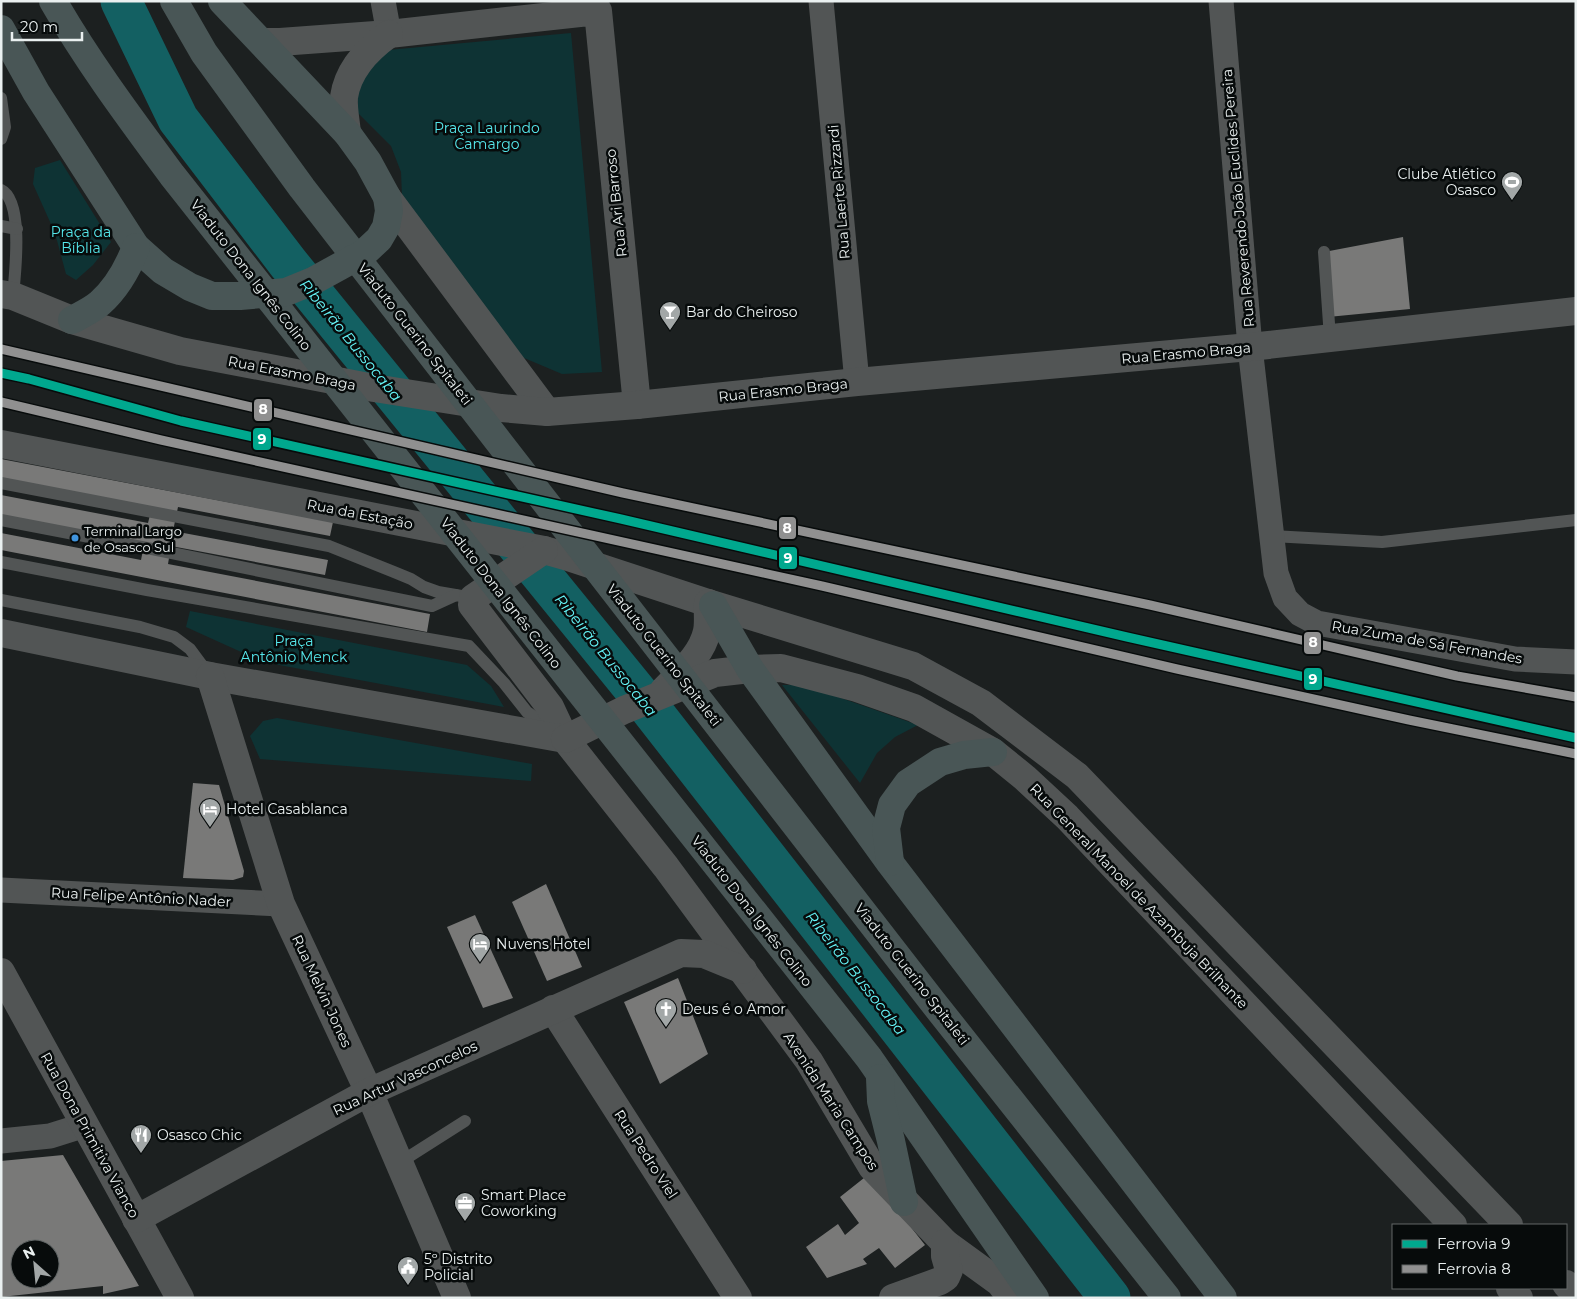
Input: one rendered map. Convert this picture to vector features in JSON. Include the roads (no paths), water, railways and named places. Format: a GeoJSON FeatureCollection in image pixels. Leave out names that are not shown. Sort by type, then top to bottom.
{"type":"FeatureCollection","features":[{"type":"Feature","properties":{"kind":"main road","name":"Viaduto Dona Ignês Colino"},"geometry":{"type":"LineString","coordinates":[[53,1],[119,103],[172,175],[875,1066]]}},
{"type":"Feature","properties":{"kind":"main road","name":"Viaduto Guerino Spitaleti"},"geometry":{"type":"LineString","coordinates":[[174,1],[204,54],[302,188],[932,1001],[1168,1298]]}},
{"type":"Feature","properties":{"kind":"main road"},"geometry":{"type":"LineString","coordinates":[[222,1],[347,133],[368,162],[387,197],[547,412]]}},
{"type":"Feature","properties":{"kind":"main road"},"geometry":{"type":"LineString","coordinates":[[262,42],[389,34],[598,6]]}},
{"type":"Feature","properties":{"kind":"main road","name":"Rua Ari Barroso"},"geometry":{"type":"LineString","coordinates":[[598,6],[637,405]]}},
{"type":"Feature","properties":{"kind":"main road"},"geometry":{"type":"LineString","coordinates":[[1,29],[36,92],[136,246],[163,271],[190,287],[212,296],[286,292],[302,286],[364,253],[379,239],[386,227],[387,197]]}},
{"type":"Feature","properties":{"kind":"main road"},"geometry":{"type":"LineString","coordinates":[[347,133],[344,98],[350,78],[371,47],[389,34]]}},
{"type":"Feature","properties":{"kind":"main road"},"geometry":{"type":"LineString","coordinates":[[72,320],[99,304],[117,285],[127,270],[136,246]]}},
{"type":"Feature","properties":{"kind":"main road","name":"Rua Erasmo Braga"},"geometry":{"type":"LineString","coordinates":[[7,295],[72,320],[180,351],[374,388],[501,408],[547,412],[1250,347],[1576,311]]}},
{"type":"Feature","properties":{"kind":"main road","name":"Rua da Estação"},"geometry":{"type":"LineString","coordinates":[[1,444],[501,542],[536,555],[565,556],[710,604],[913,666],[981,703],[1077,776],[1508,1224]]}},
{"type":"Feature","properties":{"kind":"main road"},"geometry":{"type":"LineString","coordinates":[[464,597],[536,555]]}},
{"type":"Feature","properties":{"kind":"main road","name":"Avenida Maria Campos"},"geometry":{"type":"LineString","coordinates":[[464,597],[550,707],[565,739],[689,897],[743,970],[808,1061],[872,1167],[945,1243],[1000,1283],[1011,1298]]}},
{"type":"Feature","properties":{"kind":"main road"},"geometry":{"type":"LineString","coordinates":[[710,604],[750,669],[890,863],[1223,1298]]}},
{"type":"Feature","properties":{"kind":"main road"},"geometry":{"type":"LineString","coordinates":[[658,696],[691,661],[701,647],[707,631],[710,604]]}},
{"type":"Feature","properties":{"kind":"main road"},"geometry":{"type":"LineString","coordinates":[[1,633],[210,676],[565,739]]}},
{"type":"Feature","properties":{"kind":"main road","name":"Rua General Manoel de Azambuja Brilhante"},"geometry":{"type":"LineString","coordinates":[[565,739],[632,707],[715,673],[750,669],[781,668],[857,688],[914,708],[993,752],[1025,778],[1067,817],[1452,1224]]}},
{"type":"Feature","properties":{"kind":"main road","name":"Rua Melvin Jones"},"geometry":{"type":"LineString","coordinates":[[210,676],[281,904],[369,1092],[457,1298]]}},
{"type":"Feature","properties":{"kind":"main road"},"geometry":{"type":"LineString","coordinates":[[890,863],[886,828],[892,805],[908,782],[940,762],[964,755],[993,752]]}},
{"type":"Feature","properties":{"kind":"main road"},"geometry":{"type":"LineString","coordinates":[[681,953],[690,934],[689,897]]}},
{"type":"Feature","properties":{"kind":"main road","name":"Rua Artur Vasconcelos"},"geometry":{"type":"LineString","coordinates":[[136,1219],[369,1092],[681,953],[704,954],[743,970]]}},
{"type":"Feature","properties":{"kind":"main road","name":"Rua Dona Primitiva Vianco"},"geometry":{"type":"LineString","coordinates":[[1,972],[180,1298]]}},
{"type":"Feature","properties":{"kind":"main road","name":"Rua Pedro Viel"},"geometry":{"type":"LineString","coordinates":[[553,1010],[738,1298]]}},
{"type":"Feature","properties":{"kind":"main road"},"geometry":{"type":"LineString","coordinates":[[875,1066],[904,1202]]}},
{"type":"Feature","properties":{"kind":"main road"},"geometry":{"type":"LineString","coordinates":[[875,1066],[1034,1298]]}},
{"type":"Feature","properties":{"kind":"main road"},"geometry":{"type":"LineString","coordinates":[[893,1298],[940,1281],[946,1277],[949,1270],[945,1256],[945,1243]]}},
{"type":"Feature","properties":{"kind":"main road"},"geometry":{"type":"LineString","coordinates":[[1567,1285],[1576,1294]]}},
{"type":"Feature","properties":{"kind":"street"},"geometry":{"type":"LineString","coordinates":[[383,1],[389,34]]}},
{"type":"Feature","properties":{"kind":"street","name":"Rua Laerte Rizzardi"},"geometry":{"type":"LineString","coordinates":[[821,1],[856,382]]}},
{"type":"Feature","properties":{"kind":"street","name":"Rua Reverendo João Euclides Pereira"},"geometry":{"type":"LineString","coordinates":[[1221,1],[1250,347],[1276,573]]}},
{"type":"Feature","properties":{"kind":"street","name":"Rua Zuma de Sá Fernandes"},"geometry":{"type":"LineString","coordinates":[[1276,573],[1285,598],[1300,614],[1317,623],[1515,659],[1576,662]]}},
{"type":"Feature","properties":{"kind":"street","name":"Rua Felipe Antônio Nader"},"geometry":{"type":"LineString","coordinates":[[1,890],[281,904]]}},
{"type":"Feature","properties":{"kind":"street"},"geometry":{"type":"LineString","coordinates":[[1,1141],[50,1136],[85,1125]]}},
{"type":"Feature","properties":{"kind":"lane"},"geometry":{"type":"LineString","coordinates":[[1,98],[4,127],[1,140]]}},
{"type":"Feature","properties":{"kind":"lane"},"geometry":{"type":"LineString","coordinates":[[1,190],[11,199],[17,228],[17,242],[7,295]]}},
{"type":"Feature","properties":{"kind":"lane"},"geometry":{"type":"LineString","coordinates":[[1,226],[17,228]]}},
{"type":"Feature","properties":{"kind":"lane"},"geometry":{"type":"LineString","coordinates":[[1324,252],[1330,338]]}},
{"type":"Feature","properties":{"kind":"lane"},"geometry":{"type":"LineString","coordinates":[[1,483],[329,546],[411,579],[424,587],[464,597]]}},
{"type":"Feature","properties":{"kind":"lane"},"geometry":{"type":"LineString","coordinates":[[1,520],[432,606],[464,597]]}},
{"type":"Feature","properties":{"kind":"lane"},"geometry":{"type":"LineString","coordinates":[[1272,536],[1382,542],[1576,520]]}},
{"type":"Feature","properties":{"kind":"lane"},"geometry":{"type":"LineString","coordinates":[[1,562],[147,590],[469,646],[504,683],[527,712],[565,739]]}},
{"type":"Feature","properties":{"kind":"lane"},"geometry":{"type":"LineString","coordinates":[[1,600],[140,627],[174,638],[190,649],[210,676]]}},
{"type":"Feature","properties":{"kind":"lane"},"geometry":{"type":"LineString","coordinates":[[400,1163],[465,1121]]}},
{"type":"Feature","properties":{"kind":"waterway","name":"Ribeirão Bussocaba"},"geometry":{"type":"LineString","coordinates":[[121,1],[178,119],[288,263],[649,707],[1110,1298]]}},
{"type":"Feature","properties":{"kind":"rail line","name":"8"},"geometry":{"type":"LineString","coordinates":[[1,349],[623,493],[1150,605],[1457,676],[1576,697]]}},
{"type":"Feature","properties":{"kind":"rail line","name":"9"},"geometry":{"type":"LineString","coordinates":[[1,373],[181,421],[621,519],[1127,637],[1576,738]]}},
{"type":"Feature","properties":{"kind":"rail line","name":"8"},"geometry":{"type":"LineString","coordinates":[[1,402],[161,440],[822,586],[1177,669],[1409,720],[1576,754]]}},
{"type":"Feature","properties":{"kind":"place","name":"Clube Atlético Osasco"},"geometry":{"type":"Point","coordinates":[1512,201]}},
{"type":"Feature","properties":{"kind":"place","name":"Bar do Cheiroso"},"geometry":{"type":"Point","coordinates":[670,331]}},
{"type":"Feature","properties":{"kind":"place","name":"Terminal Largo de Osasco Sul"},"geometry":{"type":"Point","coordinates":[75,538]}},
{"type":"Feature","properties":{"kind":"place","name":"Hotel Casablanca"},"geometry":{"type":"Point","coordinates":[210,828]}},
{"type":"Feature","properties":{"kind":"place","name":"Nuvens Hotel"},"geometry":{"type":"Point","coordinates":[480,963]}},
{"type":"Feature","properties":{"kind":"place","name":"Deus é o Amor"},"geometry":{"type":"Point","coordinates":[666,1028]}},
{"type":"Feature","properties":{"kind":"place","name":"Osasco Chic"},"geometry":{"type":"Point","coordinates":[141,1154]}},
{"type":"Feature","properties":{"kind":"place","name":"Smart Place Coworking"},"geometry":{"type":"Point","coordinates":[465,1222]}},
{"type":"Feature","properties":{"kind":"place","name":"5º Distrito Policial"},"geometry":{"type":"Point","coordinates":[408,1286]}},
{"type":"Feature","properties":{"kind":"park label","name":"Praça Laurindo Camargo"},"geometry":{"type":"Point","coordinates":[487,136]}},
{"type":"Feature","properties":{"kind":"park label","name":"Praça da Bíblia"},"geometry":{"type":"Point","coordinates":[81,240]}},
{"type":"Feature","properties":{"kind":"park label","name":"Praça Antônio Menck"},"geometry":{"type":"Point","coordinates":[294,650]}}]}
